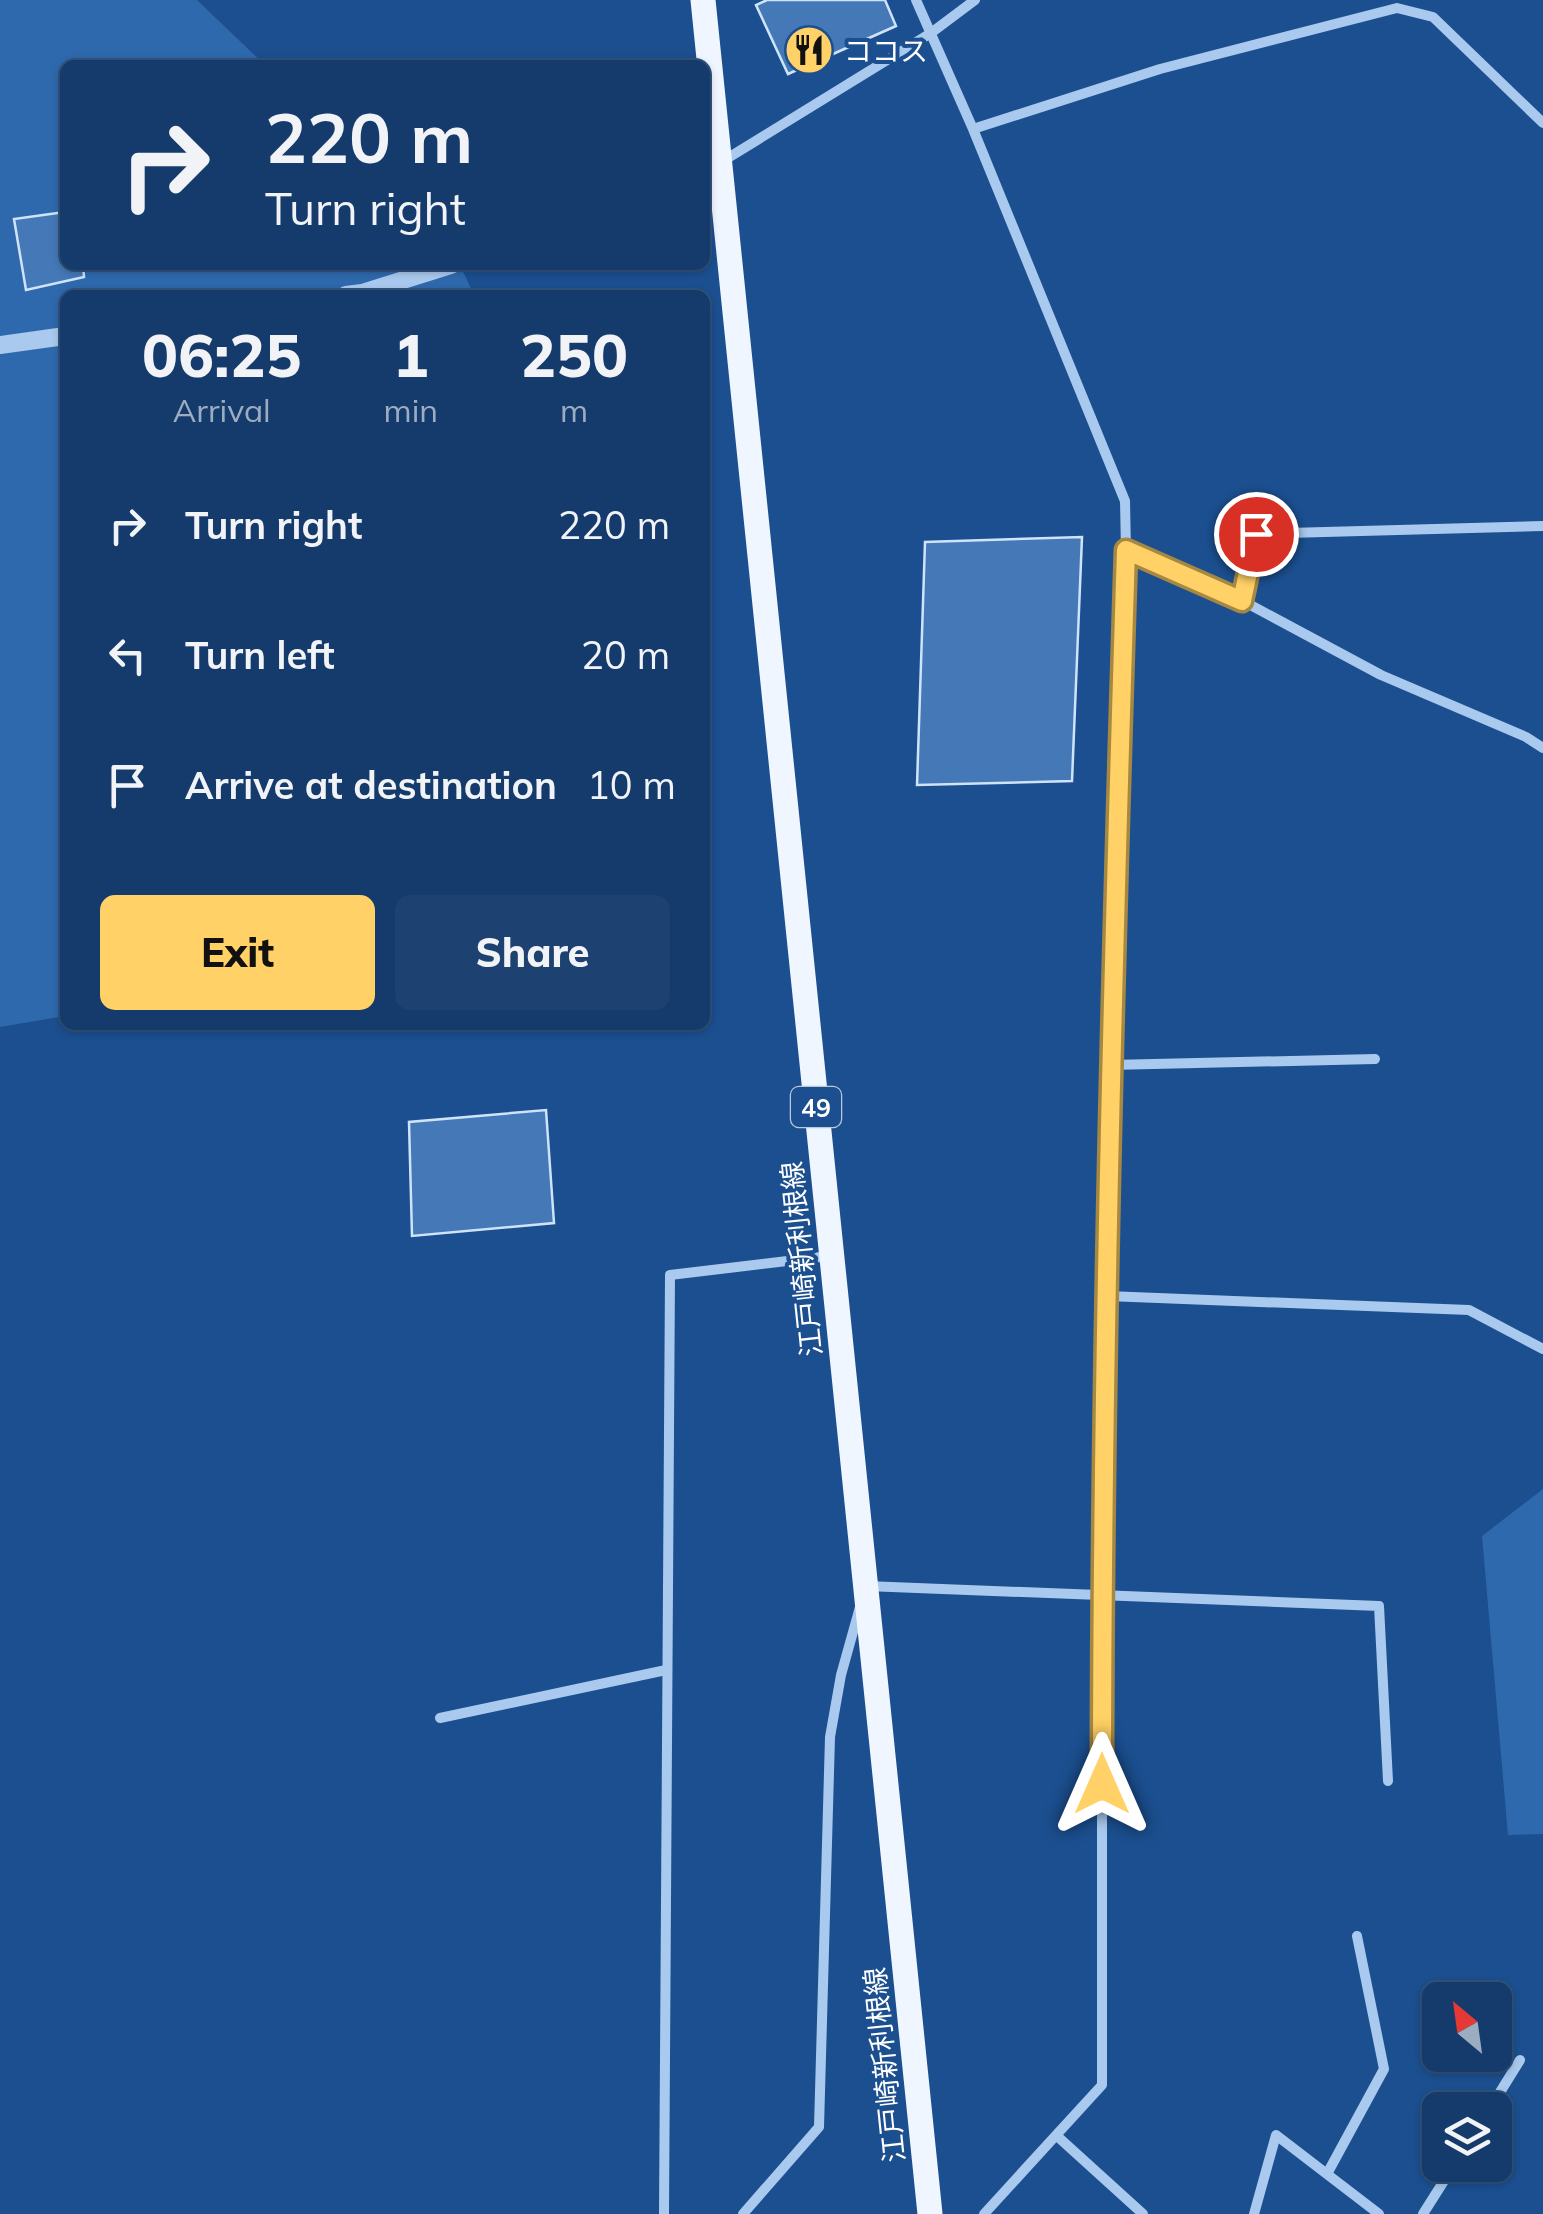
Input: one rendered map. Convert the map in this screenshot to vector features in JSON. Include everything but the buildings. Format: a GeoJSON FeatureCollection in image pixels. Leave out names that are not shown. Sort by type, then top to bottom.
{"type":"FeatureCollection","features":[{"type":"Feature","properties":{"kind":"main road","name":"江戸崎新利根線"},"geometry":{"type":"LineString","coordinates":[[704,0],[707,60]]}},
{"type":"Feature","properties":{"kind":"main road","name":"江戸崎新利根線"},"geometry":{"type":"LineString","coordinates":[[710,125],[930,2214]]}},
{"type":"Feature","properties":{"kind":"street"},"geometry":{"type":"LineString","coordinates":[[916,0],[1125,501],[1110,1065],[1102,1596],[1102,2085],[984,2214]]}},
{"type":"Feature","properties":{"kind":"street"},"geometry":{"type":"LineString","coordinates":[[712,167],[931,33],[975,0]]}},
{"type":"Feature","properties":{"kind":"street"},"geometry":{"type":"LineString","coordinates":[[973,129],[1160,69],[1397,8],[1432,16],[1543,123]]}},
{"type":"Feature","properties":{"kind":"street"},"geometry":{"type":"LineString","coordinates":[[372,290],[436,270]]}},
{"type":"Feature","properties":{"kind":"street"},"geometry":{"type":"LineString","coordinates":[[0,346],[60,337]]}},
{"type":"Feature","properties":{"kind":"street"},"geometry":{"type":"LineString","coordinates":[[1242,601],[1256,534],[1543,526]]}},
{"type":"Feature","properties":{"kind":"street"},"geometry":{"type":"LineString","coordinates":[[1126,550],[1242,601],[1380,675],[1526,737],[1543,748]]}},
{"type":"Feature","properties":{"kind":"street"},"geometry":{"type":"LineString","coordinates":[[1110,1065],[1376,1059]]}},
{"type":"Feature","properties":{"kind":"street"},"geometry":{"type":"LineString","coordinates":[[664,2214],[670,1276],[831,1256]]}},
{"type":"Feature","properties":{"kind":"street"},"geometry":{"type":"LineString","coordinates":[[1107,1296],[1469,1310],[1543,1350]]}},
{"type":"Feature","properties":{"kind":"street"},"geometry":{"type":"LineString","coordinates":[[744,2214],[819,2127],[830,1737],[841,1675],[865,1586],[1379,1606],[1388,1781]]}},
{"type":"Feature","properties":{"kind":"street"},"geometry":{"type":"LineString","coordinates":[[440,1718],[666,1670]]}},
{"type":"Feature","properties":{"kind":"street"},"geometry":{"type":"LineString","coordinates":[[1327,2174],[1384,2069],[1356,1936]]}},
{"type":"Feature","properties":{"kind":"street"},"geometry":{"type":"LineString","coordinates":[[1500,2092],[1520,2060]]}},
{"type":"Feature","properties":{"kind":"street"},"geometry":{"type":"LineString","coordinates":[[1254,2214],[1276,2134],[1379,2214]]}},
{"type":"Feature","properties":{"kind":"street"},"geometry":{"type":"LineString","coordinates":[[1057,2136],[1143,2214]]}},
{"type":"Feature","properties":{"kind":"street"},"geometry":{"type":"LineString","coordinates":[[1422,2214],[1443,2182]]}},
{"type":"Feature","properties":{"kind":"shaded area"},"geometry":{"type":"Polygon","coordinates":[[[0,0],[197,0],[260,60],[60,60],[60,270],[462,270],[472,290],[60,290],[60,1017],[0,1027],[0,0]]]}},
{"type":"Feature","properties":{"kind":"shaded area"},"geometry":{"type":"Polygon","coordinates":[[[1543,1489],[1543,1834],[1508,1835],[1482,1536],[1543,1489]]]}},
{"type":"Feature","properties":{"kind":"place","name":"ココス"},"geometry":{"type":"Point","coordinates":[809,50]}},
{"type":"Feature","properties":{"kind":"route"},"geometry":{"type":"LineString","coordinates":[[1102,1784],[1110,1065],[1126,550],[1242,601],[1256,534]]}}]}
